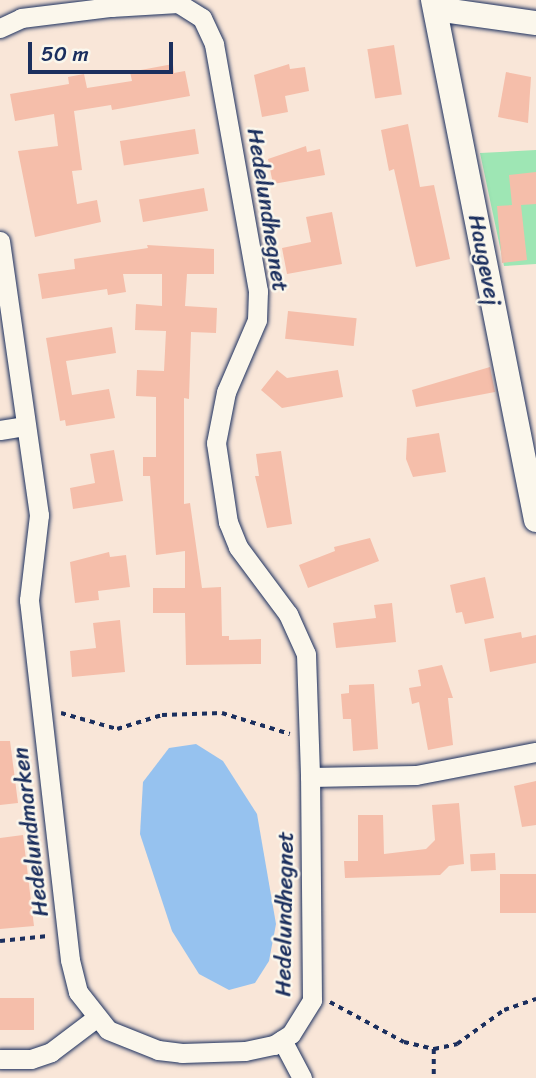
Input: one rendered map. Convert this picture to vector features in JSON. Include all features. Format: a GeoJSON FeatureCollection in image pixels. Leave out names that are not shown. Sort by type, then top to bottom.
{"type":"FeatureCollection","features":[{"type":"Feature","properties":{"kind":"street"},"geometry":{"type":"LineString","coordinates":[[0,28],[21,18],[110,3]]}},
{"type":"Feature","properties":{"kind":"street","name":"Hedelundhegnet"},"geometry":{"type":"LineString","coordinates":[[110,3],[178,3],[202,19],[214,44],[258,291],[257,320],[226,391],[216,443],[228,522],[237,547],[288,614],[306,654],[310,740],[313,992],[304,1018],[282,1040]]}},
{"type":"Feature","properties":{"kind":"street"},"geometry":{"type":"LineString","coordinates":[[435,5],[536,23]]}},
{"type":"Feature","properties":{"kind":"street","name":"Haugevej"},"geometry":{"type":"LineString","coordinates":[[435,5],[536,520]]}},
{"type":"Feature","properties":{"kind":"street","name":"Hedelundmarken"},"geometry":{"type":"LineString","coordinates":[[0,241],[39,515],[29,600],[67,934],[78,992],[102,1024]]}},
{"type":"Feature","properties":{"kind":"street"},"geometry":{"type":"LineString","coordinates":[[0,430],[26,426]]}},
{"type":"Feature","properties":{"kind":"street"},"geometry":{"type":"LineString","coordinates":[[310,778],[416,775],[536,752]]}},
{"type":"Feature","properties":{"kind":"street"},"geometry":{"type":"LineString","coordinates":[[0,1059],[31,1059],[51,1052],[102,1024],[158,1050],[182,1053],[245,1051],[282,1040],[302,1078]]}},
{"type":"Feature","properties":{"kind":"path"},"geometry":{"type":"LineString","coordinates":[[42,711],[117,729],[162,715],[222,713],[310,740]]}},
{"type":"Feature","properties":{"kind":"path"},"geometry":{"type":"LineString","coordinates":[[0,941],[67,934]]}},
{"type":"Feature","properties":{"kind":"path"},"geometry":{"type":"LineString","coordinates":[[313,992],[404,1042],[433,1049],[457,1044],[504,1010],[536,999]]}},
{"type":"Feature","properties":{"kind":"path"},"geometry":{"type":"LineString","coordinates":[[433,1049],[434,1078]]}},
{"type":"Feature","properties":{"kind":"green space"},"geometry":{"type":"Polygon","coordinates":[[[536,150],[536,264],[504,266],[480,153],[536,150]]]}},
{"type":"Feature","properties":{"kind":"water"},"geometry":{"type":"Polygon","coordinates":[[[196,744],[223,761],[257,814],[276,924],[269,961],[255,983],[229,990],[199,974],[172,931],[140,834],[143,782],[169,748],[196,744]]]}},
{"type":"Feature","properties":{"kind":"building"},"geometry":{"type":"Polygon","coordinates":[[[394,45],[402,94],[375,99],[367,49],[394,45]]]}},
{"type":"Feature","properties":{"kind":"building"},"geometry":{"type":"Polygon","coordinates":[[[173,64],[174,73],[185,71],[190,96],[112,110],[111,105],[74,111],[82,170],[72,171],[77,204],[97,200],[101,222],[35,237],[18,151],[58,146],[54,114],[15,121],[10,94],[69,84],[68,77],[84,74],[87,88],[132,81],[130,72],[173,64]]]}},
{"type":"Feature","properties":{"kind":"building"},"geometry":{"type":"Polygon","coordinates":[[[289,64],[290,69],[305,67],[309,91],[285,96],[288,112],[262,117],[254,75],[289,64]]]}},
{"type":"Feature","properties":{"kind":"building"},"geometry":{"type":"Polygon","coordinates":[[[506,72],[531,77],[528,123],[498,117],[506,72]]]}},
{"type":"Feature","properties":{"kind":"building"},"geometry":{"type":"Polygon","coordinates":[[[408,124],[420,187],[434,185],[450,259],[416,267],[394,169],[389,171],[381,130],[408,124]]]}},
{"type":"Feature","properties":{"kind":"building"},"geometry":{"type":"Polygon","coordinates":[[[195,129],[199,154],[124,166],[120,141],[195,129]]]}},
{"type":"Feature","properties":{"kind":"building"},"geometry":{"type":"Polygon","coordinates":[[[306,146],[307,152],[320,149],[325,175],[273,184],[268,159],[306,146]]]}},
{"type":"Feature","properties":{"kind":"building"},"geometry":{"type":"Polygon","coordinates":[[[536,172],[536,204],[521,205],[527,260],[502,263],[497,206],[512,205],[509,175],[536,172]]]}},
{"type":"Feature","properties":{"kind":"building"},"geometry":{"type":"Polygon","coordinates":[[[204,188],[208,211],[143,222],[139,199],[204,188]]]}},
{"type":"Feature","properties":{"kind":"building"},"geometry":{"type":"Polygon","coordinates":[[[332,212],[342,264],[287,274],[282,248],[311,242],[306,217],[332,212]]]}},
{"type":"Feature","properties":{"kind":"building"},"geometry":{"type":"Polygon","coordinates":[[[147,245],[214,249],[214,274],[187,274],[185,306],[217,308],[216,333],[191,332],[189,399],[184,398],[184,504],[190,503],[202,588],[221,587],[222,636],[229,636],[229,640],[261,639],[261,664],[186,665],[185,613],[153,613],[153,588],[185,588],[185,551],[156,555],[150,476],[143,476],[143,457],[156,457],[156,397],[136,396],[137,370],[164,371],[166,331],[135,330],[136,304],[162,306],[162,274],[123,274],[126,292],[108,295],[107,289],[42,299],[38,274],[75,269],[74,259],[148,248],[147,245]]]}},
{"type":"Feature","properties":{"kind":"building"},"geometry":{"type":"Polygon","coordinates":[[[288,311],[357,318],[354,346],[285,339],[288,311]]]}},
{"type":"Feature","properties":{"kind":"building"},"geometry":{"type":"Polygon","coordinates":[[[112,327],[116,353],[66,361],[72,395],[109,389],[115,418],[66,426],[65,420],[60,421],[46,338],[112,327]]]}},
{"type":"Feature","properties":{"kind":"building"},"geometry":{"type":"Polygon","coordinates":[[[490,367],[495,392],[416,407],[412,390],[490,367]]]}},
{"type":"Feature","properties":{"kind":"building"},"geometry":{"type":"Polygon","coordinates":[[[277,370],[287,378],[338,370],[343,397],[282,408],[261,390],[277,370]]]}},
{"type":"Feature","properties":{"kind":"building"},"geometry":{"type":"Polygon","coordinates":[[[439,433],[446,472],[413,477],[406,459],[407,438],[439,433]]]}},
{"type":"Feature","properties":{"kind":"building"},"geometry":{"type":"Polygon","coordinates":[[[114,450],[123,501],[73,509],[70,488],[95,483],[90,454],[114,450]]]}},
{"type":"Feature","properties":{"kind":"building"},"geometry":{"type":"Polygon","coordinates":[[[281,451],[292,524],[267,528],[255,476],[259,476],[256,454],[281,451]]]}},
{"type":"Feature","properties":{"kind":"building"},"geometry":{"type":"Polygon","coordinates":[[[370,538],[379,561],[308,588],[299,565],[335,551],[334,547],[370,538]]]}},
{"type":"Feature","properties":{"kind":"building"},"geometry":{"type":"Polygon","coordinates":[[[109,552],[110,557],[126,555],[130,587],[98,591],[99,600],[75,603],[70,562],[109,552]]]}},
{"type":"Feature","properties":{"kind":"building"},"geometry":{"type":"Polygon","coordinates":[[[485,577],[494,618],[465,624],[462,612],[456,613],[450,585],[485,577]]]}},
{"type":"Feature","properties":{"kind":"building"},"geometry":{"type":"Polygon","coordinates":[[[392,603],[396,642],[336,648],[333,623],[376,618],[374,605],[392,603]]]}},
{"type":"Feature","properties":{"kind":"building"},"geometry":{"type":"Polygon","coordinates":[[[120,620],[125,672],[72,677],[70,651],[96,648],[93,623],[120,620]]]}},
{"type":"Feature","properties":{"kind":"building"},"geometry":{"type":"Polygon","coordinates":[[[521,632],[522,638],[536,635],[536,663],[490,672],[484,639],[521,632]]]}},
{"type":"Feature","properties":{"kind":"building"},"geometry":{"type":"Polygon","coordinates":[[[442,665],[453,698],[448,698],[453,745],[428,750],[419,702],[412,704],[409,688],[421,686],[418,670],[442,665]]]}},
{"type":"Feature","properties":{"kind":"building"},"geometry":{"type":"Polygon","coordinates":[[[374,684],[378,749],[353,751],[351,719],[343,719],[341,694],[349,693],[349,685],[374,684]]]}},
{"type":"Feature","properties":{"kind":"building"},"geometry":{"type":"Polygon","coordinates":[[[0,741],[10,741],[18,803],[0,805],[0,741]]]}},
{"type":"Feature","properties":{"kind":"building"},"geometry":{"type":"Polygon","coordinates":[[[536,781],[536,825],[522,827],[514,786],[536,781]]]}},
{"type":"Feature","properties":{"kind":"building"},"geometry":{"type":"Polygon","coordinates":[[[459,803],[464,864],[449,866],[440,875],[345,878],[344,861],[358,861],[358,815],[383,815],[384,854],[426,849],[435,840],[432,805],[459,803]]]}},
{"type":"Feature","properties":{"kind":"building"},"geometry":{"type":"Polygon","coordinates":[[[23,835],[34,926],[0,929],[0,838],[23,835]]]}},
{"type":"Feature","properties":{"kind":"building"},"geometry":{"type":"Polygon","coordinates":[[[495,853],[496,870],[471,871],[470,854],[495,853]]]}},
{"type":"Feature","properties":{"kind":"building"},"geometry":{"type":"Polygon","coordinates":[[[500,874],[536,874],[536,913],[500,913],[500,874]]]}},
{"type":"Feature","properties":{"kind":"building"},"geometry":{"type":"Polygon","coordinates":[[[0,998],[34,998],[34,1030],[0,1030],[0,998]]]}}]}
